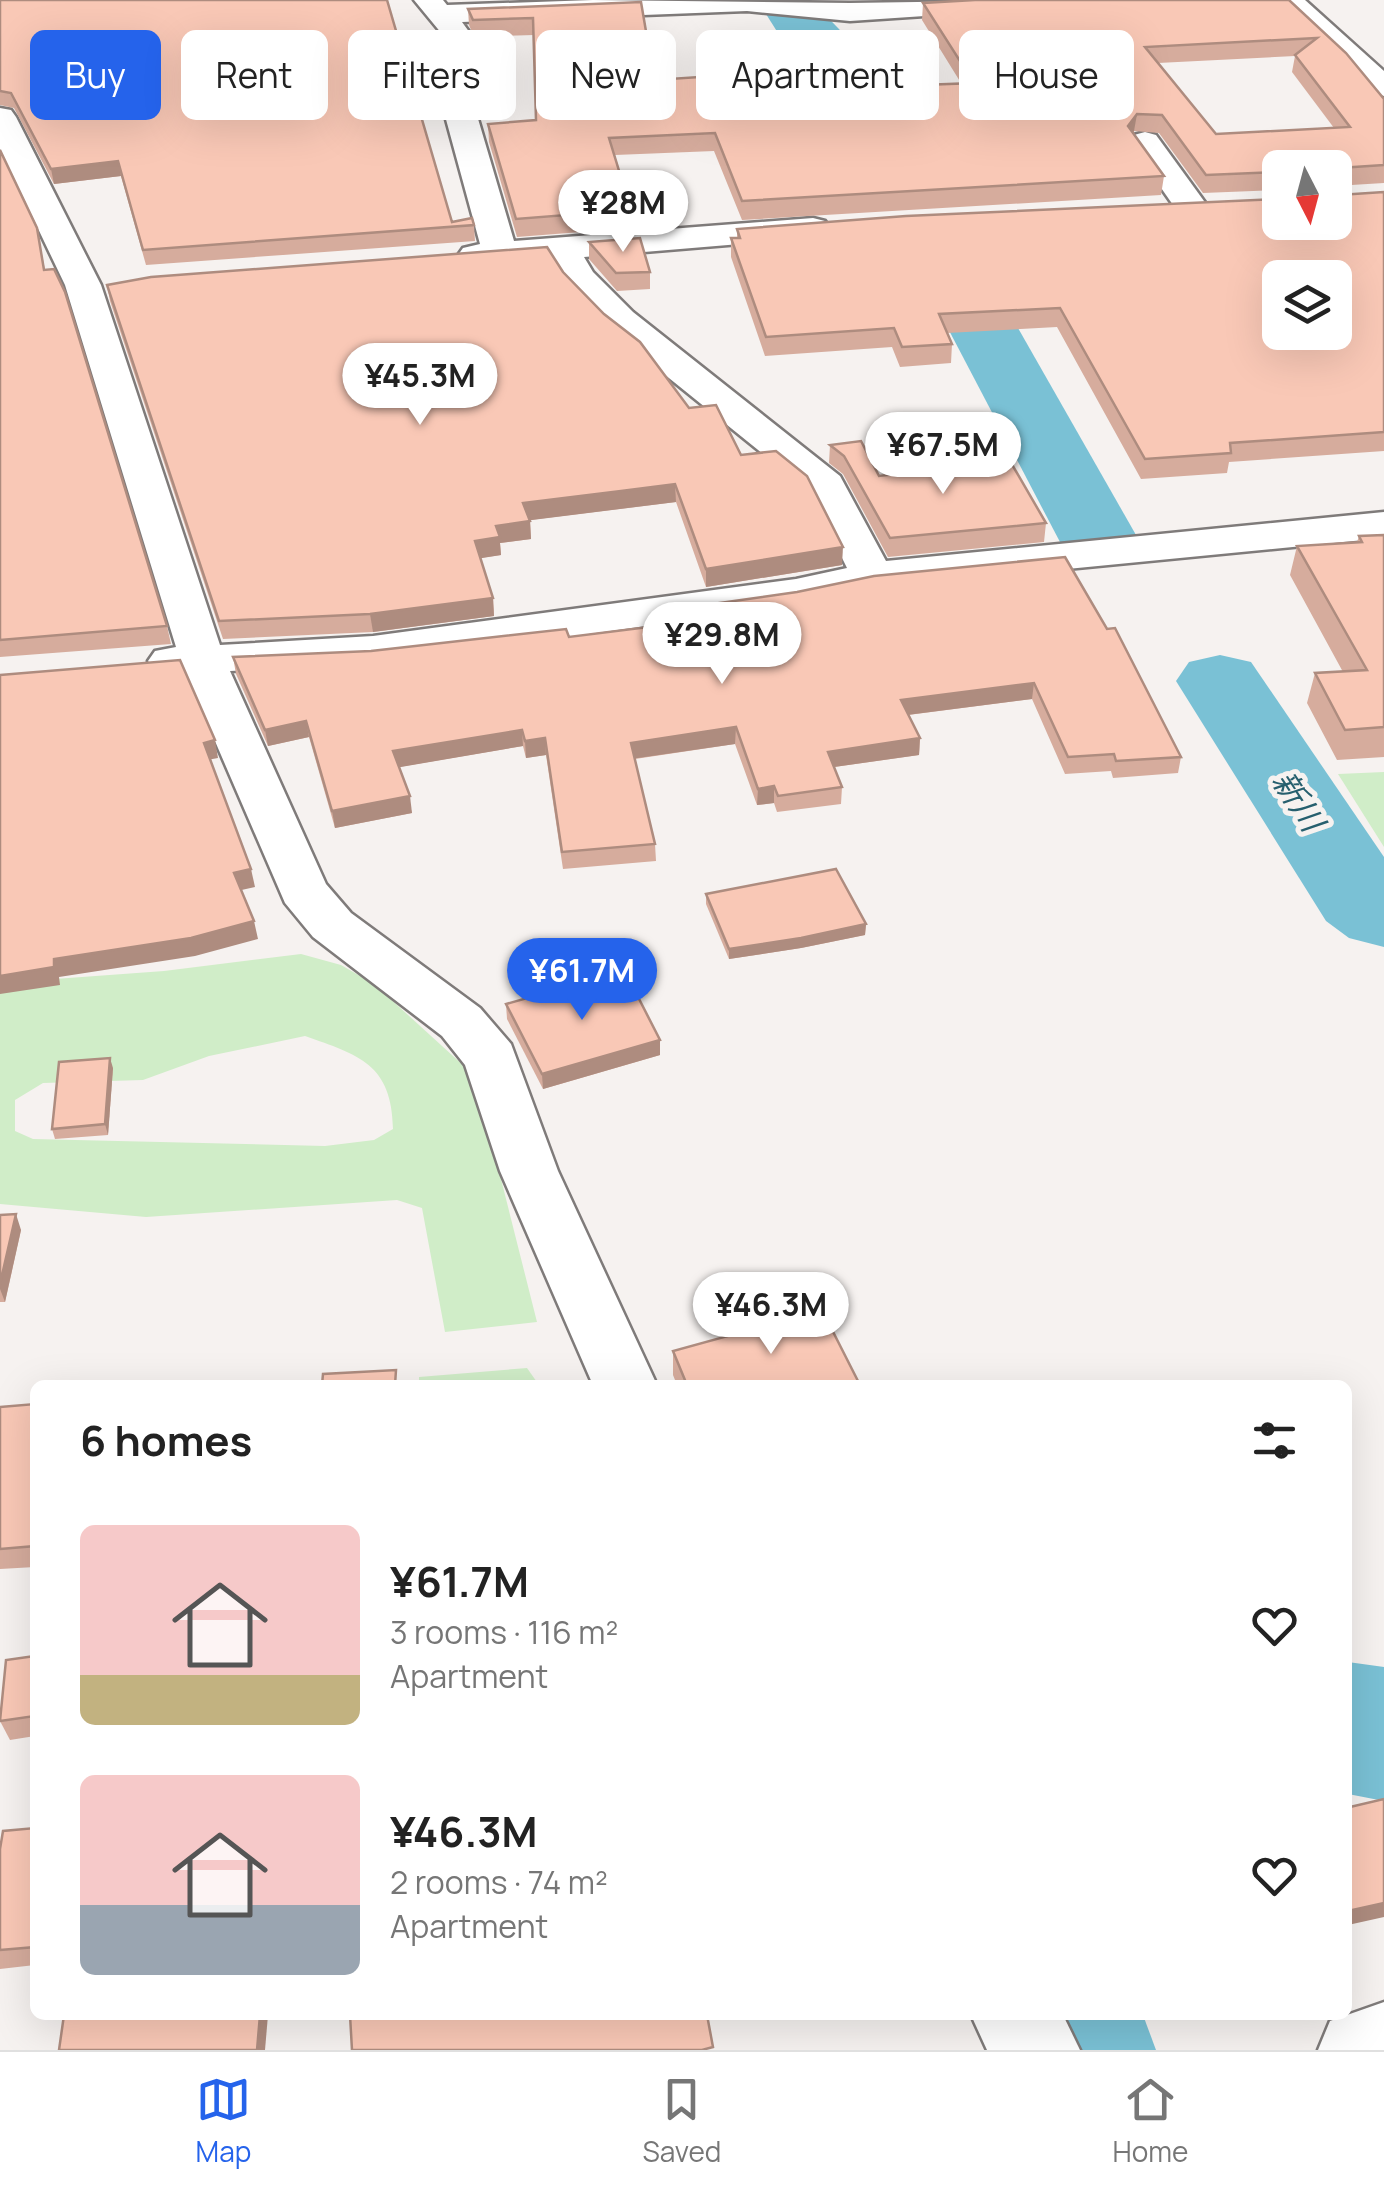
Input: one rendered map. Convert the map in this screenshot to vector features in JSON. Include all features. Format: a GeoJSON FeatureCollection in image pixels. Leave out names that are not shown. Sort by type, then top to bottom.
{"type":"FeatureCollection","features":[{"type":"Feature","properties":{"kind":"street"},"geometry":{"type":"LineString","coordinates":[[433,7],[747,3],[850,12],[1045,0]]}},
{"type":"Feature","properties":{"kind":"street"},"geometry":{"type":"LineString","coordinates":[[1288,0],[1384,87]]}},
{"type":"Feature","properties":{"kind":"street"},"geometry":{"type":"LineString","coordinates":[[433,7],[456,33],[460,112],[500,252]]}},
{"type":"Feature","properties":{"kind":"street"},"geometry":{"type":"LineString","coordinates":[[0,117],[39,199],[102,284],[203,660],[303,891],[332,925],[461,1022],[491,1058],[529,1171],[623,1380]]}},
{"type":"Feature","properties":{"kind":"street"},"geometry":{"type":"LineString","coordinates":[[1146,142],[1192,208]]}},
{"type":"Feature","properties":{"kind":"street"},"geometry":{"type":"LineString","coordinates":[[0,204],[39,199]]}},
{"type":"Feature","properties":{"kind":"street"},"geometry":{"type":"LineString","coordinates":[[1153,210],[1227,206]]}},
{"type":"Feature","properties":{"kind":"street"},"geometry":{"type":"LineString","coordinates":[[444,258],[846,226]]}},
{"type":"Feature","properties":{"kind":"street"},"geometry":{"type":"LineString","coordinates":[[561,248],[579,278],[620,320],[826,485],[872,575]]}},
{"type":"Feature","properties":{"kind":"street"},"geometry":{"type":"LineString","coordinates":[[130,664],[280,652],[373,650],[796,592],[872,575],[1384,525]]}},
{"type":"Feature","properties":{"kind":"street"},"geometry":{"type":"LineString","coordinates":[[1015,2020],[1039,2050]]}},
{"type":"Feature","properties":{"kind":"street"},"geometry":{"type":"LineString","coordinates":[[1359,2050],[1384,2043]]}},
{"type":"Feature","properties":{"kind":"green space"},"geometry":{"type":"Polygon","coordinates":[[[1384,772],[1384,847],[1338,774],[1384,772]]]}},
{"type":"Feature","properties":{"kind":"green space"},"geometry":{"type":"Polygon","coordinates":[[[301,954],[341,965],[374,984],[475,1076],[537,1322],[445,1332],[422,1208],[397,1200],[146,1217],[0,1204],[0,983],[164,971],[301,954]],[[305,1036],[209,1056],[143,1080],[43,1083],[15,1100],[15,1131],[33,1139],[325,1146],[374,1140],[393,1129],[391,1107],[379,1076],[356,1057],[305,1036]]]}},
{"type":"Feature","properties":{"kind":"green space"},"geometry":{"type":"Polygon","coordinates":[[[527,1368],[535,1380],[419,1380],[527,1368]]]}},
{"type":"Feature","properties":{"kind":"building"},"geometry":{"type":"Polygon","coordinates":[[[0,0],[387,0],[396,30],[348,30],[348,120],[422,120],[452,222],[472,218],[474,225],[143,250],[118,161],[51,169],[11,93],[0,91],[0,0]]]}},
{"type":"Feature","properties":{"kind":"building"},"geometry":{"type":"Polygon","coordinates":[[[1289,0],[1346,53],[1384,99],[1384,165],[1352,167],[1352,150],[1262,150],[1262,173],[1206,175],[1162,115],[1137,114],[1134,118],[1134,30],[959,30],[959,59],[923,3],[1289,0]],[[1317,38],[1145,47],[1216,134],[1350,127],[1295,55],[1317,38]]]}},
{"type":"Feature","properties":{"kind":"building"},"geometry":{"type":"Polygon","coordinates":[[[641,2],[646,30],[536,30],[536,120],[533,18],[473,20],[468,9],[641,2]]]}},
{"type":"Feature","properties":{"kind":"building"},"geometry":{"type":"Polygon","coordinates":[[[696,77],[696,120],[939,120],[939,84],[959,84],[959,120],[1132,120],[1128,126],[1164,176],[742,201],[715,133],[609,138],[631,210],[516,219],[488,124],[676,120],[676,79],[696,77]]]}},
{"type":"Feature","properties":{"kind":"building"},"geometry":{"type":"Polygon","coordinates":[[[0,150],[37,228],[44,270],[54,269],[65,292],[167,626],[0,640],[0,150]]]}},
{"type":"Feature","properties":{"kind":"building"},"geometry":{"type":"Polygon","coordinates":[[[1384,192],[1384,432],[1230,443],[1231,453],[1145,459],[1060,308],[939,314],[952,344],[902,347],[894,328],[766,337],[731,238],[740,238],[737,229],[906,216],[1262,200],[1262,240],[1352,240],[1352,194],[1384,192]]]}},
{"type":"Feature","properties":{"kind":"building"},"geometry":{"type":"Polygon","coordinates":[[[640,238],[650,272],[616,273],[589,242],[640,238]]]}},
{"type":"Feature","properties":{"kind":"building"},"geometry":{"type":"Polygon","coordinates":[[[547,247],[563,272],[604,314],[640,342],[689,408],[716,405],[741,455],[776,451],[807,476],[843,547],[706,569],[675,484],[523,503],[530,521],[496,526],[500,537],[475,541],[493,598],[370,614],[219,621],[107,285],[151,277],[547,247]]]}},
{"type":"Feature","properties":{"kind":"building"},"geometry":{"type":"Polygon","coordinates":[[[861,441],[879,476],[1010,461],[1046,523],[890,538],[844,456],[830,445],[861,441]]]}},
{"type":"Feature","properties":{"kind":"building"},"geometry":{"type":"Polygon","coordinates":[[[1384,535],[1384,727],[1345,730],[1315,673],[1367,670],[1297,546],[1362,542],[1359,536],[1384,535]]]}},
{"type":"Feature","properties":{"kind":"building"},"geometry":{"type":"Polygon","coordinates":[[[1065,557],[1107,629],[1115,628],[1181,757],[1116,761],[1114,754],[1068,757],[1034,683],[901,700],[920,738],[828,752],[842,787],[778,796],[774,786],[758,789],[736,727],[631,743],[655,844],[562,852],[545,738],[525,741],[522,730],[393,751],[410,796],[332,811],[306,721],[265,730],[233,657],[371,651],[566,629],[569,637],[689,622],[684,608],[874,576],[1065,557]]]}},
{"type":"Feature","properties":{"kind":"building"},"geometry":{"type":"Polygon","coordinates":[[[180,660],[215,740],[204,743],[251,869],[234,873],[254,921],[191,938],[54,959],[54,967],[0,976],[0,675],[180,660]]]}},
{"type":"Feature","properties":{"kind":"building"},"geometry":{"type":"Polygon","coordinates":[[[836,869],[866,924],[729,949],[706,894],[836,869]]]}},
{"type":"Feature","properties":{"kind":"building"},"geometry":{"type":"Polygon","coordinates":[[[615,973],[627,996],[636,993],[660,1040],[542,1074],[506,1004],[615,973]]]}},
{"type":"Feature","properties":{"kind":"building"},"geometry":{"type":"Polygon","coordinates":[[[110,1058],[105,1124],[52,1129],[59,1062],[110,1058]]]}},
{"type":"Feature","properties":{"kind":"building"},"geometry":{"type":"Polygon","coordinates":[[[16,1214],[0,1284],[0,1215],[16,1214]]]}},
{"type":"Feature","properties":{"kind":"building"},"geometry":{"type":"Polygon","coordinates":[[[822,1310],[857,1380],[685,1380],[673,1351],[822,1310]]]}},
{"type":"Feature","properties":{"kind":"building"},"geometry":{"type":"Polygon","coordinates":[[[396,1370],[395,1380],[322,1380],[323,1374],[396,1370]]]}},
{"type":"Feature","properties":{"kind":"building"},"geometry":{"type":"Polygon","coordinates":[[[30,1404],[30,1546],[0,1549],[0,1407],[30,1404]]]}},
{"type":"Feature","properties":{"kind":"building"},"geometry":{"type":"Polygon","coordinates":[[[30,1657],[30,1717],[0,1721],[6,1660],[30,1657]]]}},
{"type":"Feature","properties":{"kind":"building"},"geometry":{"type":"Polygon","coordinates":[[[1384,1799],[1384,1903],[1352,1910],[1352,1807],[1384,1799]]]}},
{"type":"Feature","properties":{"kind":"building"},"geometry":{"type":"Polygon","coordinates":[[[30,1828],[30,1947],[0,1950],[3,1831],[30,1828]]]}},
{"type":"Feature","properties":{"kind":"building"},"geometry":{"type":"Polygon","coordinates":[[[63,2020],[260,2020],[257,2050],[59,2050],[63,2020]]]}},
{"type":"Feature","properties":{"kind":"building"},"geometry":{"type":"Polygon","coordinates":[[[350,2020],[708,2020],[713,2047],[702,2050],[352,2050],[350,2020]]]}},
{"type":"Feature","properties":{"kind":"waterway","name":"新川"},"geometry":{"type":"LineString","coordinates":[[784,0],[797,21],[920,149]]}},
{"type":"Feature","properties":{"kind":"waterway","name":"新川"},"geometry":{"type":"LineString","coordinates":[[932,235],[1100,542]]}},
{"type":"Feature","properties":{"kind":"waterway","name":"新川"},"geometry":{"type":"LineString","coordinates":[[1220,681],[1361,898],[1384,914]]}},
{"type":"Feature","properties":{"kind":"waterway","name":"新川"},"geometry":{"type":"LineString","coordinates":[[1352,1729],[1384,1734]]}},
{"type":"Feature","properties":{"kind":"waterway","name":"新川"},"geometry":{"type":"LineString","coordinates":[[1068,2020],[1078,2050]]}}]}
